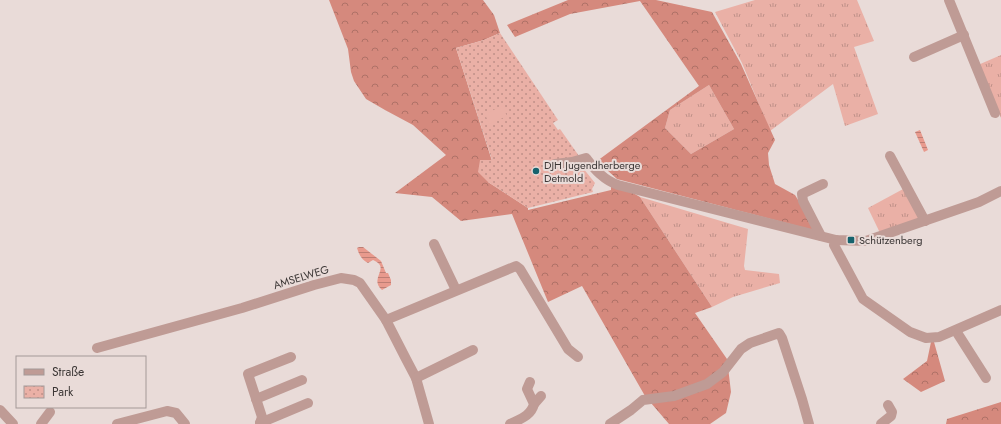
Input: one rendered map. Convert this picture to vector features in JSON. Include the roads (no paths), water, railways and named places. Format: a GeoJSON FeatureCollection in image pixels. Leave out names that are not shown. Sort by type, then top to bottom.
{"type":"FeatureCollection","features":[{"type":"Feature","properties":{"kind":"street"},"geometry":{"type":"LineString","coordinates":[[948,0],[964,35],[995,113]]}},
{"type":"Feature","properties":{"kind":"street"},"geometry":{"type":"LineString","coordinates":[[914,57],[964,35]]}},
{"type":"Feature","properties":{"kind":"street"},"geometry":{"type":"LineString","coordinates":[[890,156],[925,221]]}},
{"type":"Feature","properties":{"kind":"street"},"geometry":{"type":"LineString","coordinates":[[555,164],[572,162],[586,158],[597,172],[609,182],[618,186],[836,240],[866,241],[979,202],[1001,191]]}},
{"type":"Feature","properties":{"kind":"street"},"geometry":{"type":"LineString","coordinates":[[821,236],[803,201],[802,194],[823,184]]}},
{"type":"Feature","properties":{"kind":"street"},"geometry":{"type":"LineString","coordinates":[[836,240],[834,245],[863,299],[909,332],[926,338],[940,338],[1001,310]]}},
{"type":"Feature","properties":{"kind":"street"},"geometry":{"type":"LineString","coordinates":[[434,244],[456,290]]}},
{"type":"Feature","properties":{"kind":"street"},"geometry":{"type":"LineString","coordinates":[[386,320],[516,266],[520,269],[568,349],[578,357]]}},
{"type":"Feature","properties":{"kind":"street","name":"AMSELWEG"},"geometry":{"type":"LineString","coordinates":[[97,348],[242,308],[341,278],[354,280],[360,283],[386,320],[416,378],[429,424]]}},
{"type":"Feature","properties":{"kind":"street"},"geometry":{"type":"LineString","coordinates":[[956,331],[986,378]]}},
{"type":"Feature","properties":{"kind":"street"},"geometry":{"type":"LineString","coordinates":[[610,424],[643,400],[674,396],[706,384],[723,372],[741,349],[750,343],[779,333],[802,399],[808,424]]}},
{"type":"Feature","properties":{"kind":"street"},"geometry":{"type":"LineString","coordinates":[[416,378],[473,350]]}},
{"type":"Feature","properties":{"kind":"street"},"geometry":{"type":"LineString","coordinates":[[258,424],[262,417],[248,374],[291,357]]}},
{"type":"Feature","properties":{"kind":"street"},"geometry":{"type":"LineString","coordinates":[[256,399],[302,380]]}},
{"type":"Feature","properties":{"kind":"street"},"geometry":{"type":"LineString","coordinates":[[530,382],[527,389],[534,407]]}},
{"type":"Feature","properties":{"kind":"street"},"geometry":{"type":"LineString","coordinates":[[510,424],[529,415],[541,396]]}},
{"type":"Feature","properties":{"kind":"street"},"geometry":{"type":"LineString","coordinates":[[258,424],[308,403]]}},
{"type":"Feature","properties":{"kind":"street"},"geometry":{"type":"LineString","coordinates":[[880,424],[891,416],[892,412],[888,405]]}},
{"type":"Feature","properties":{"kind":"street"},"geometry":{"type":"LineString","coordinates":[[0,410],[13,424]]}},
{"type":"Feature","properties":{"kind":"street"},"geometry":{"type":"LineString","coordinates":[[117,424],[167,411],[176,413],[185,424]]}},
{"type":"Feature","properties":{"kind":"street"},"geometry":{"type":"LineString","coordinates":[[41,424],[50,412]]}},
{"type":"Feature","properties":{"kind":"place","name":"DJH Jugendherberge Detmold"},"geometry":{"type":"Point","coordinates":[536,171]}},
{"type":"Feature","properties":{"kind":"place","name":"Schützenberg"},"geometry":{"type":"Point","coordinates":[851,240]}}]}
